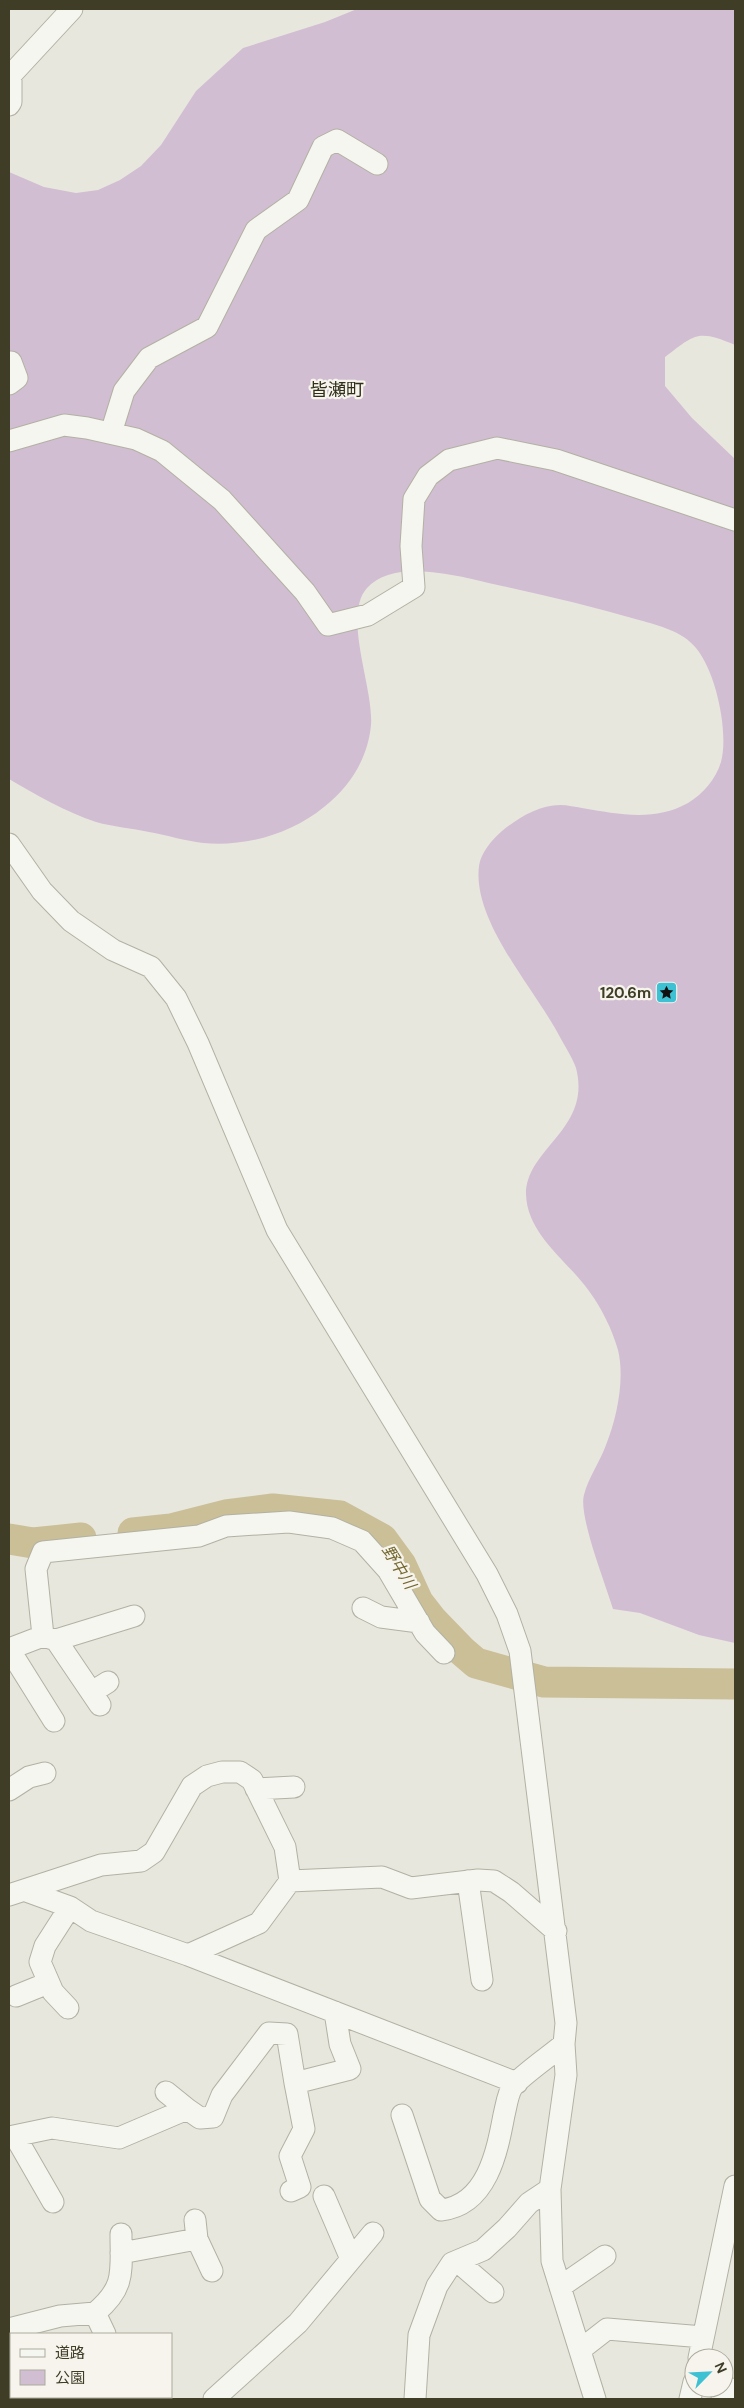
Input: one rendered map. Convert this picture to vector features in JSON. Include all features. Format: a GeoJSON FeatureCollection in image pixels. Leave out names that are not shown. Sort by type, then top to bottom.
{"type":"FeatureCollection","features":[{"type":"Feature","properties":{"kind":"street"},"geometry":{"type":"LineString","coordinates":[[10,107],[10,77],[41,40],[72,9]]}},
{"type":"Feature","properties":{"kind":"street"},"geometry":{"type":"LineString","coordinates":[[111,433],[124,391],[149,358],[207,328],[256,230],[298,200],[323,147],[337,140],[377,164]]}},
{"type":"Feature","properties":{"kind":"street"},"geometry":{"type":"LineString","coordinates":[[9,363],[11,362],[16,378],[9,384]]}},
{"type":"Feature","properties":{"kind":"street"},"geometry":{"type":"LineString","coordinates":[[9,441],[64,425],[136,439],[162,451],[222,500],[305,592],[328,625],[368,615],[414,587],[412,546],[414,499],[428,476],[449,460],[497,448],[523,452],[556,460],[735,520]]}},
{"type":"Feature","properties":{"kind":"street"},"geometry":{"type":"LineString","coordinates":[[9,844],[42,891],[71,921],[113,950],[151,967],[176,998],[198,1043],[277,1230],[487,1574],[507,1614],[520,1651],[566,2023],[564,2044],[566,2075],[550,2189],[552,2261],[595,2399]]}},
{"type":"Feature","properties":{"kind":"street"},"geometry":{"type":"LineString","coordinates":[[100,1693],[50,1638],[36,1569],[43,1552],[199,1536],[226,1526],[289,1522],[332,1528],[362,1541],[388,1570],[425,1633],[444,1653]]}},
{"type":"Feature","properties":{"kind":"street"},"geometry":{"type":"LineString","coordinates":[[363,1608],[381,1616],[419,1622]]}},
{"type":"Feature","properties":{"kind":"street"},"geometry":{"type":"LineString","coordinates":[[54,1721],[9,1649],[134,1616]]}},
{"type":"Feature","properties":{"kind":"street"},"geometry":{"type":"LineString","coordinates":[[17,1893],[101,1865],[141,1860],[154,1852],[192,1786],[207,1776],[222,1772],[240,1772],[252,1780],[285,1847],[290,1880],[259,1923],[188,1955]]}},
{"type":"Feature","properties":{"kind":"street"},"geometry":{"type":"LineString","coordinates":[[9,1790],[29,1777],[45,1773]]}},
{"type":"Feature","properties":{"kind":"street"},"geometry":{"type":"LineString","coordinates":[[256,1789],[294,1787]]}},
{"type":"Feature","properties":{"kind":"street"},"geometry":{"type":"LineString","coordinates":[[290,1880],[382,1878],[411,1888],[468,1881],[494,1881],[511,1892],[556,1931]]}},
{"type":"Feature","properties":{"kind":"street"},"geometry":{"type":"LineString","coordinates":[[468,1881],[485,1943],[482,1980]]}},
{"type":"Feature","properties":{"kind":"street"},"geometry":{"type":"LineString","coordinates":[[17,1893],[70,1907],[90,1921],[188,1955],[517,2083]]}},
{"type":"Feature","properties":{"kind":"street"},"geometry":{"type":"LineString","coordinates":[[68,2008],[53,1992],[40,1962],[45,1946],[70,1907]]}},
{"type":"Feature","properties":{"kind":"street"},"geometry":{"type":"LineString","coordinates":[[16,1996],[48,1983]]}},
{"type":"Feature","properties":{"kind":"street"},"geometry":{"type":"LineString","coordinates":[[295,2083],[350,2069],[340,2044],[335,2012]]}},
{"type":"Feature","properties":{"kind":"street"},"geometry":{"type":"LineString","coordinates":[[166,2092],[200,2118],[213,2117],[222,2095],[269,2033],[288,2034],[304,2129],[284,2148],[290,2156],[300,2187],[291,2191]]}},
{"type":"Feature","properties":{"kind":"street"},"geometry":{"type":"LineString","coordinates":[[402,2115],[430,2199],[441,2210],[452,2209],[470,2198],[484,2183],[496,2154],[513,2086],[564,2044]]}},
{"type":"Feature","properties":{"kind":"street"},"geometry":{"type":"LineString","coordinates":[[53,2202],[12,2136],[52,2128],[118,2138],[188,2110]]}},
{"type":"Feature","properties":{"kind":"street"},"geometry":{"type":"LineString","coordinates":[[701,2348],[735,2186]]}},
{"type":"Feature","properties":{"kind":"street"},"geometry":{"type":"LineString","coordinates":[[415,2399],[419,2335],[437,2286],[452,2263],[483,2250],[507,2228],[529,2203],[550,2189]]}},
{"type":"Feature","properties":{"kind":"street"},"geometry":{"type":"LineString","coordinates":[[324,2196],[351,2259]]}},
{"type":"Feature","properties":{"kind":"street"},"geometry":{"type":"LineString","coordinates":[[9,2329],[65,2325],[94,2313],[112,2299],[121,2275],[121,2243],[196,2230],[212,2271]]}},
{"type":"Feature","properties":{"kind":"street"},"geometry":{"type":"LineString","coordinates":[[214,2399],[298,2323],[373,2233]]}},
{"type":"Feature","properties":{"kind":"street"},"geometry":{"type":"LineString","coordinates":[[560,2287],[605,2256]]}},
{"type":"Feature","properties":{"kind":"street"},"geometry":{"type":"LineString","coordinates":[[457,2261],[493,2292]]}},
{"type":"Feature","properties":{"kind":"street"},"geometry":{"type":"LineString","coordinates":[[94,2313],[104,2333]]}},
{"type":"Feature","properties":{"kind":"street"},"geometry":{"type":"LineString","coordinates":[[580,2350],[607,2329],[703,2337]]}},
{"type":"Feature","properties":{"kind":"street"},"geometry":{"type":"LineString","coordinates":[[722,2399],[735,2389]]}},
{"type":"Feature","properties":{"kind":"green space"},"geometry":{"type":"Polygon","coordinates":[[[357,9],[735,9],[735,345],[705,336],[697,336],[683,343],[665,357],[665,386],[692,418],[735,459],[735,1643],[699,1635],[640,1613],[613,1609],[589,1534],[583,1505],[586,1489],[601,1458],[614,1422],[619,1398],[621,1373],[618,1350],[610,1327],[594,1298],[550,1247],[533,1222],[528,1209],[526,1194],[529,1178],[536,1163],[567,1123],[575,1107],[578,1089],[576,1068],[550,1020],[495,932],[485,910],[479,888],[480,861],[488,847],[508,826],[537,810],[544,807],[563,805],[622,814],[649,815],[675,809],[688,803],[704,791],[716,774],[721,762],[723,735],[722,719],[715,687],[696,648],[684,637],[663,627],[571,602],[470,578],[432,572],[413,571],[395,573],[379,578],[367,588],[360,600],[358,634],[371,710],[369,737],[362,760],[350,781],[333,799],[297,825],[267,837],[235,843],[196,842],[96,822],[62,808],[9,779],[9,172],[44,187],[76,193],[98,190],[120,180],[141,166],[161,145],[196,91],[243,48],[325,22],[357,9]]]}},
{"type":"Feature","properties":{"kind":"waterway","name":"野中川"},"geometry":{"type":"LineString","coordinates":[[133,1533],[171,1529],[226,1515],[273,1509],[340,1516],[382,1539],[401,1565],[418,1602],[432,1620],[476,1663],[544,1682],[735,1684]]}},
{"type":"Feature","properties":{"kind":"waterway","name":"野中川"},"geometry":{"type":"LineString","coordinates":[[9,1539],[33,1543],[81,1538]]}},
{"type":"Feature","properties":{"kind":"place","name":"120.6m"},"geometry":{"type":"Point","coordinates":[667,993]}},
{"type":"Feature","properties":{"kind":"district","name":"皆瀬町"},"geometry":{"type":"Point","coordinates":[337,390]}}]}
